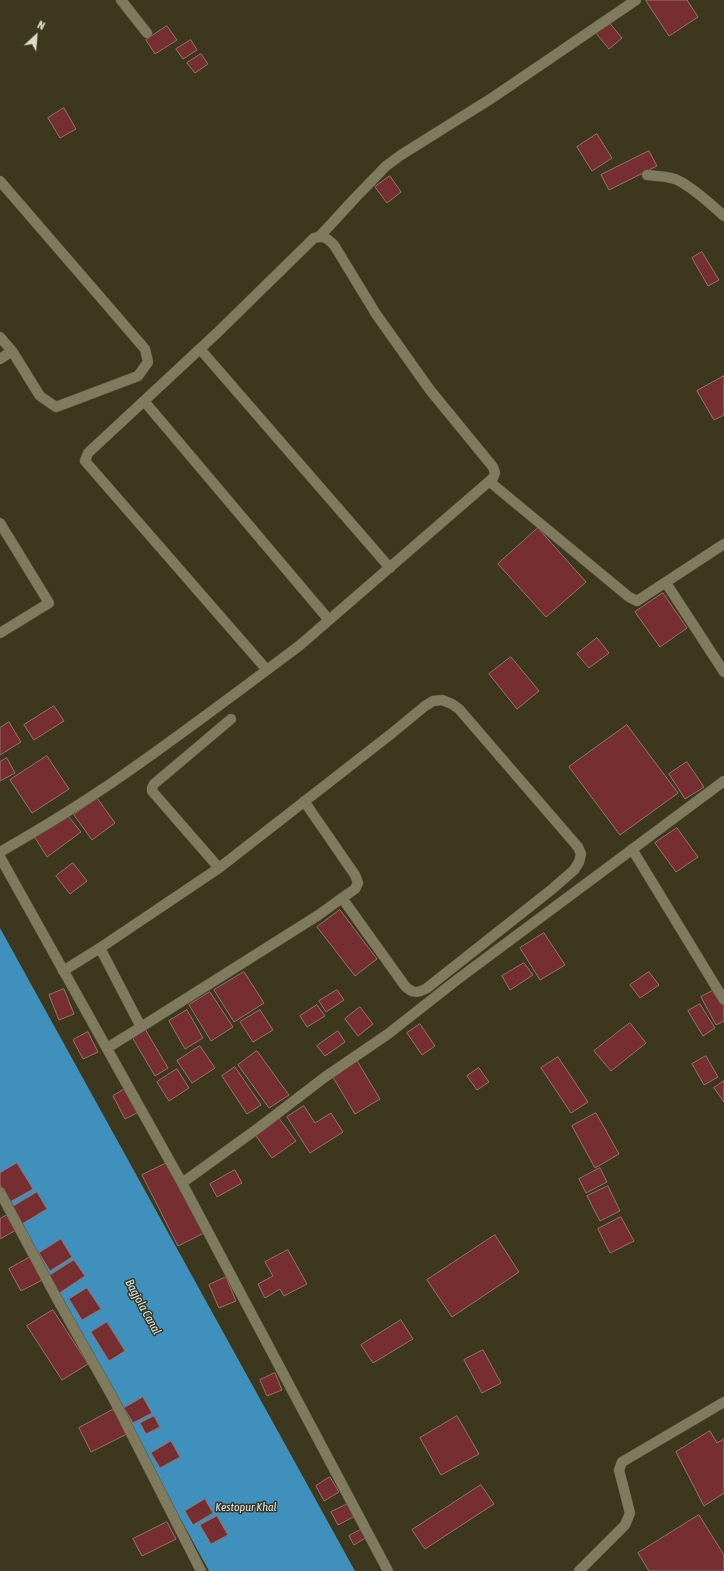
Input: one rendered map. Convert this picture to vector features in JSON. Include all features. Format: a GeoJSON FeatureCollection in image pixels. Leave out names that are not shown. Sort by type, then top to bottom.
{"type":"FeatureCollection","features":[{"type":"Feature","properties":{"kind":"street"},"geometry":{"type":"LineString","coordinates":[[121,0],[147,33]]}},
{"type":"Feature","properties":{"kind":"street"},"geometry":{"type":"LineString","coordinates":[[266,670],[85,462],[88,453],[200,349],[314,238],[320,236],[386,166],[400,155],[492,98],[636,0]]}},
{"type":"Feature","properties":{"kind":"street"},"geometry":{"type":"LineString","coordinates":[[647,175],[669,177],[677,180],[711,204],[724,216]]}},
{"type":"Feature","properties":{"kind":"street"},"geometry":{"type":"LineString","coordinates":[[0,181],[145,349],[148,362],[138,376],[56,407],[40,396],[12,351],[0,337]]}},
{"type":"Feature","properties":{"kind":"street"},"geometry":{"type":"LineString","coordinates":[[0,852],[62,816],[123,776],[299,646],[494,478],[495,473],[493,467],[430,390],[376,314],[334,246],[327,238],[320,236]]}},
{"type":"Feature","properties":{"kind":"street"},"geometry":{"type":"LineString","coordinates":[[200,349],[390,568]]}},
{"type":"Feature","properties":{"kind":"street"},"geometry":{"type":"LineString","coordinates":[[0,359],[12,351]]}},
{"type":"Feature","properties":{"kind":"street"},"geometry":{"type":"LineString","coordinates":[[144,401],[329,620]]}},
{"type":"Feature","properties":{"kind":"street"},"geometry":{"type":"LineString","coordinates":[[490,482],[632,600],[641,600],[724,544]]}},
{"type":"Feature","properties":{"kind":"street"},"geometry":{"type":"LineString","coordinates":[[0,523],[49,603],[0,634]]}},
{"type":"Feature","properties":{"kind":"street"},"geometry":{"type":"LineString","coordinates":[[666,583],[724,672]]}},
{"type":"Feature","properties":{"kind":"street"},"geometry":{"type":"LineString","coordinates":[[63,971],[219,868],[433,701],[442,700],[459,709],[578,847],[581,854],[579,862],[574,870],[551,890],[427,988],[419,992],[411,991],[405,986],[342,898]]}},
{"type":"Feature","properties":{"kind":"street"},"geometry":{"type":"LineString","coordinates":[[219,868],[152,791],[152,788],[154,784],[231,720]]}},
{"type":"Feature","properties":{"kind":"street"},"geometry":{"type":"LineString","coordinates":[[182,1183],[257,1129],[325,1076],[388,1034],[458,979],[724,781]]}},
{"type":"Feature","properties":{"kind":"street"},"geometry":{"type":"LineString","coordinates":[[106,1048],[316,916],[355,889],[358,883],[355,875],[304,802]]}},
{"type":"Feature","properties":{"kind":"street"},"geometry":{"type":"LineString","coordinates":[[632,849],[724,1000]]}},
{"type":"Feature","properties":{"kind":"street"},"geometry":{"type":"LineString","coordinates":[[0,857],[182,1183],[388,1571]]}},
{"type":"Feature","properties":{"kind":"street"},"geometry":{"type":"LineString","coordinates":[[100,948],[141,1027]]}},
{"type":"Feature","properties":{"kind":"street"},"geometry":{"type":"LineString","coordinates":[[0,1192],[113,1398],[201,1571]]}},
{"type":"Feature","properties":{"kind":"street"},"geometry":{"type":"LineString","coordinates":[[579,1571],[625,1525],[628,1519],[630,1513],[619,1470],[622,1462],[724,1402]]}},
{"type":"Feature","properties":{"kind":"water","name":"Kestopur Khal"},"geometry":{"type":"Polygon","coordinates":[[[0,928],[355,1571],[209,1571],[0,1188],[0,928]]]}},
{"type":"Feature","properties":{"kind":"building"},"geometry":{"type":"Polygon","coordinates":[[[687,0],[698,17],[669,36],[646,1],[687,0]]]}},
{"type":"Feature","properties":{"kind":"building"},"geometry":{"type":"Polygon","coordinates":[[[608,21],[622,38],[609,49],[595,32],[608,21]]]}},
{"type":"Feature","properties":{"kind":"building"},"geometry":{"type":"Polygon","coordinates":[[[167,26],[177,40],[155,54],[146,40],[167,26]]]}},
{"type":"Feature","properties":{"kind":"building"},"geometry":{"type":"Polygon","coordinates":[[[191,40],[197,50],[183,59],[176,49],[191,40]]]}},
{"type":"Feature","properties":{"kind":"building"},"geometry":{"type":"Polygon","coordinates":[[[201,54],[208,64],[195,73],[187,63],[201,54]]]}},
{"type":"Feature","properties":{"kind":"building"},"geometry":{"type":"Polygon","coordinates":[[[64,108],[76,129],[60,138],[48,118],[64,108]]]}},
{"type":"Feature","properties":{"kind":"building"},"geometry":{"type":"Polygon","coordinates":[[[597,134],[612,158],[592,171],[577,147],[597,134]]]}},
{"type":"Feature","properties":{"kind":"building"},"geometry":{"type":"Polygon","coordinates":[[[649,151],[657,166],[609,190],[601,175],[649,151]]]}},
{"type":"Feature","properties":{"kind":"building"},"geometry":{"type":"Polygon","coordinates":[[[390,176],[401,192],[387,203],[375,187],[390,176]]]}},
{"type":"Feature","properties":{"kind":"building"},"geometry":{"type":"Polygon","coordinates":[[[702,252],[719,280],[708,286],[692,258],[702,252]]]}},
{"type":"Feature","properties":{"kind":"building"},"geometry":{"type":"Polygon","coordinates":[[[724,376],[724,415],[714,420],[697,391],[724,376]]]}},
{"type":"Feature","properties":{"kind":"building"},"geometry":{"type":"Polygon","coordinates":[[[538,528],[586,582],[546,617],[498,564],[538,528]]]}},
{"type":"Feature","properties":{"kind":"building"},"geometry":{"type":"Polygon","coordinates":[[[663,593],[687,628],[660,647],[635,612],[663,593]]]}},
{"type":"Feature","properties":{"kind":"building"},"geometry":{"type":"Polygon","coordinates":[[[597,638],[609,653],[589,668],[577,654],[597,638]]]}},
{"type":"Feature","properties":{"kind":"building"},"geometry":{"type":"Polygon","coordinates":[[[511,657],[539,691],[517,709],[489,674],[511,657]]]}},
{"type":"Feature","properties":{"kind":"building"},"geometry":{"type":"Polygon","coordinates":[[[54,706],[64,721],[34,740],[24,725],[54,706]]]}},
{"type":"Feature","properties":{"kind":"building"},"geometry":{"type":"Polygon","coordinates":[[[9,722],[21,742],[0,755],[0,728],[9,722]]]}},
{"type":"Feature","properties":{"kind":"building"},"geometry":{"type":"Polygon","coordinates":[[[627,725],[678,793],[620,835],[569,767],[627,725]]]}},
{"type":"Feature","properties":{"kind":"building"},"geometry":{"type":"Polygon","coordinates":[[[47,756],[69,789],[32,813],[10,780],[47,756]]]}},
{"type":"Feature","properties":{"kind":"building"},"geometry":{"type":"Polygon","coordinates":[[[7,758],[15,773],[0,781],[0,762],[7,758]]]}},
{"type":"Feature","properties":{"kind":"building"},"geometry":{"type":"Polygon","coordinates":[[[687,762],[704,787],[685,799],[669,774],[687,762]]]}},
{"type":"Feature","properties":{"kind":"building"},"geometry":{"type":"Polygon","coordinates":[[[97,798],[115,823],[92,840],[74,815],[97,798]]]}},
{"type":"Feature","properties":{"kind":"building"},"geometry":{"type":"Polygon","coordinates":[[[68,816],[81,832],[47,857],[34,836],[68,816]]]}},
{"type":"Feature","properties":{"kind":"building"},"geometry":{"type":"Polygon","coordinates":[[[677,828],[698,857],[676,872],[655,843],[677,828]]]}},
{"type":"Feature","properties":{"kind":"building"},"geometry":{"type":"Polygon","coordinates":[[[73,863],[87,881],[70,894],[56,876],[73,863]]]}},
{"type":"Feature","properties":{"kind":"building"},"geometry":{"type":"Polygon","coordinates":[[[340,910],[377,959],[355,976],[317,927],[340,910]]]}},
{"type":"Feature","properties":{"kind":"building"},"geometry":{"type":"Polygon","coordinates":[[[544,933],[565,965],[540,980],[520,948],[544,933]]]}},
{"type":"Feature","properties":{"kind":"building"},"geometry":{"type":"Polygon","coordinates":[[[524,963],[533,975],[510,990],[502,976],[524,963]]]}},
{"type":"Feature","properties":{"kind":"building"},"geometry":{"type":"Polygon","coordinates":[[[244,972],[264,1003],[234,1022],[214,990],[244,972]]]}},
{"type":"Feature","properties":{"kind":"building"},"geometry":{"type":"Polygon","coordinates":[[[649,972],[659,985],[640,998],[630,985],[649,972]]]}},
{"type":"Feature","properties":{"kind":"building"},"geometry":{"type":"Polygon","coordinates":[[[64,989],[74,1014],[59,1020],[49,995],[64,989]]]}},
{"type":"Feature","properties":{"kind":"building"},"geometry":{"type":"Polygon","coordinates":[[[716,989],[724,1005],[724,1021],[716,1025],[701,997],[716,989]]]}},
{"type":"Feature","properties":{"kind":"building"},"geometry":{"type":"Polygon","coordinates":[[[337,990],[344,1000],[326,1012],[319,1001],[337,990]]]}},
{"type":"Feature","properties":{"kind":"building"},"geometry":{"type":"Polygon","coordinates":[[[210,992],[233,1027],[211,1041],[189,1005],[210,992]]]}},
{"type":"Feature","properties":{"kind":"building"},"geometry":{"type":"Polygon","coordinates":[[[700,1004],[715,1028],[703,1036],[688,1011],[700,1004]]]}},
{"type":"Feature","properties":{"kind":"building"},"geometry":{"type":"Polygon","coordinates":[[[317,1005],[325,1016],[307,1027],[300,1016],[317,1005]]]}},
{"type":"Feature","properties":{"kind":"building"},"geometry":{"type":"Polygon","coordinates":[[[360,1007],[373,1024],[358,1036],[345,1019],[360,1007]]]}},
{"type":"Feature","properties":{"kind":"building"},"geometry":{"type":"Polygon","coordinates":[[[187,1010],[203,1038],[185,1049],[169,1021],[187,1010]]]}},
{"type":"Feature","properties":{"kind":"building"},"geometry":{"type":"Polygon","coordinates":[[[260,1010],[273,1030],[253,1042],[240,1022],[260,1010]]]}},
{"type":"Feature","properties":{"kind":"building"},"geometry":{"type":"Polygon","coordinates":[[[630,1023],[646,1043],[611,1071],[594,1051],[630,1023]]]}},
{"type":"Feature","properties":{"kind":"building"},"geometry":{"type":"Polygon","coordinates":[[[420,1024],[435,1046],[422,1055],[407,1033],[420,1024]]]}},
{"type":"Feature","properties":{"kind":"building"},"geometry":{"type":"Polygon","coordinates":[[[145,1029],[168,1068],[155,1076],[132,1037],[145,1029]]]}},
{"type":"Feature","properties":{"kind":"building"},"geometry":{"type":"Polygon","coordinates":[[[338,1031],[345,1042],[325,1056],[317,1046],[338,1031]]]}},
{"type":"Feature","properties":{"kind":"building"},"geometry":{"type":"Polygon","coordinates":[[[88,1032],[98,1052],[83,1059],[73,1040],[88,1032]]]}},
{"type":"Feature","properties":{"kind":"building"},"geometry":{"type":"Polygon","coordinates":[[[200,1046],[215,1068],[192,1083],[177,1061],[200,1046]]]}},
{"type":"Feature","properties":{"kind":"building"},"geometry":{"type":"Polygon","coordinates":[[[257,1051],[289,1095],[269,1108],[238,1065],[257,1051]]]}},
{"type":"Feature","properties":{"kind":"building"},"geometry":{"type":"Polygon","coordinates":[[[706,1056],[718,1077],[704,1085],[692,1064],[706,1056]]]}},
{"type":"Feature","properties":{"kind":"building"},"geometry":{"type":"Polygon","coordinates":[[[558,1057],[588,1102],[571,1113],[541,1068],[558,1057]]]}},
{"type":"Feature","properties":{"kind":"building"},"geometry":{"type":"Polygon","coordinates":[[[356,1059],[380,1099],[355,1114],[331,1074],[356,1059]]]}},
{"type":"Feature","properties":{"kind":"building"},"geometry":{"type":"Polygon","coordinates":[[[235,1067],[261,1105],[247,1114],[222,1076],[235,1067]]]}},
{"type":"Feature","properties":{"kind":"building"},"geometry":{"type":"Polygon","coordinates":[[[479,1068],[489,1082],[477,1090],[467,1076],[479,1068]]]}},
{"type":"Feature","properties":{"kind":"building"},"geometry":{"type":"Polygon","coordinates":[[[177,1069],[189,1088],[169,1101],[157,1082],[177,1069]]]}},
{"type":"Feature","properties":{"kind":"building"},"geometry":{"type":"Polygon","coordinates":[[[724,1081],[724,1102],[714,1088],[724,1081]]]}},
{"type":"Feature","properties":{"kind":"building"},"geometry":{"type":"Polygon","coordinates":[[[125,1089],[137,1113],[125,1119],[113,1096],[125,1089]]]}},
{"type":"Feature","properties":{"kind":"building"},"geometry":{"type":"Polygon","coordinates":[[[304,1106],[315,1123],[331,1113],[343,1132],[310,1153],[287,1117],[304,1106]]]}},
{"type":"Feature","properties":{"kind":"building"},"geometry":{"type":"Polygon","coordinates":[[[596,1113],[619,1154],[595,1168],[572,1126],[596,1113]]]}},
{"type":"Feature","properties":{"kind":"building"},"geometry":{"type":"Polygon","coordinates":[[[278,1117],[296,1141],[272,1158],[254,1133],[278,1117]]]}},
{"type":"Feature","properties":{"kind":"building"},"geometry":{"type":"Polygon","coordinates":[[[169,1162],[204,1233],[178,1246],[142,1175],[169,1162]]]}},
{"type":"Feature","properties":{"kind":"building"},"geometry":{"type":"Polygon","coordinates":[[[17,1163],[33,1189],[10,1202],[0,1185],[0,1173],[17,1163]]]}},
{"type":"Feature","properties":{"kind":"building"},"geometry":{"type":"Polygon","coordinates":[[[600,1168],[607,1182],[586,1193],[579,1179],[600,1168]]]}},
{"type":"Feature","properties":{"kind":"building"},"geometry":{"type":"Polygon","coordinates":[[[235,1170],[242,1183],[217,1197],[210,1184],[235,1170]]]}},
{"type":"Feature","properties":{"kind":"building"},"geometry":{"type":"Polygon","coordinates":[[[608,1186],[620,1211],[600,1221],[587,1196],[608,1186]]]}},
{"type":"Feature","properties":{"kind":"building"},"geometry":{"type":"Polygon","coordinates":[[[37,1192],[47,1209],[22,1224],[12,1207],[37,1192]]]}},
{"type":"Feature","properties":{"kind":"building"},"geometry":{"type":"Polygon","coordinates":[[[9,1214],[18,1229],[0,1239],[0,1219],[9,1214]]]}},
{"type":"Feature","properties":{"kind":"building"},"geometry":{"type":"Polygon","coordinates":[[[621,1217],[634,1241],[610,1253],[598,1229],[621,1217]]]}},
{"type":"Feature","properties":{"kind":"building"},"geometry":{"type":"Polygon","coordinates":[[[495,1235],[519,1272],[452,1317],[427,1280],[495,1235]]]}},
{"type":"Feature","properties":{"kind":"building"},"geometry":{"type":"Polygon","coordinates":[[[61,1239],[72,1257],[50,1271],[39,1253],[61,1239]]]}},
{"type":"Feature","properties":{"kind":"building"},"geometry":{"type":"Polygon","coordinates":[[[288,1250],[307,1284],[284,1296],[280,1289],[265,1298],[258,1284],[273,1276],[265,1262],[288,1250]]]}},
{"type":"Feature","properties":{"kind":"building"},"geometry":{"type":"Polygon","coordinates":[[[32,1256],[44,1279],[21,1291],[9,1269],[32,1256]]]}},
{"type":"Feature","properties":{"kind":"building"},"geometry":{"type":"Polygon","coordinates":[[[74,1260],[85,1276],[58,1294],[47,1277],[74,1260]]]}},
{"type":"Feature","properties":{"kind":"building"},"geometry":{"type":"Polygon","coordinates":[[[226,1277],[236,1301],[219,1308],[209,1285],[226,1277]]]}},
{"type":"Feature","properties":{"kind":"building"},"geometry":{"type":"Polygon","coordinates":[[[87,1288],[101,1309],[82,1320],[69,1299],[87,1288]]]}},
{"type":"Feature","properties":{"kind":"building"},"geometry":{"type":"Polygon","coordinates":[[[53,1310],[88,1364],[62,1380],[27,1326],[53,1310]]]}},
{"type":"Feature","properties":{"kind":"building"},"geometry":{"type":"Polygon","coordinates":[[[401,1320],[413,1339],[373,1363],[361,1345],[401,1320]]]}},
{"type":"Feature","properties":{"kind":"building"},"geometry":{"type":"Polygon","coordinates":[[[107,1322],[125,1351],[109,1361],[91,1332],[107,1322]]]}},
{"type":"Feature","properties":{"kind":"building"},"geometry":{"type":"Polygon","coordinates":[[[483,1350],[501,1383],[482,1393],[464,1360],[483,1350]]]}},
{"type":"Feature","properties":{"kind":"building"},"geometry":{"type":"Polygon","coordinates":[[[275,1373],[282,1390],[267,1396],[260,1380],[275,1373]]]}},
{"type":"Feature","properties":{"kind":"building"},"geometry":{"type":"Polygon","coordinates":[[[143,1397],[152,1413],[133,1423],[124,1408],[143,1397]]]}},
{"type":"Feature","properties":{"kind":"building"},"geometry":{"type":"Polygon","coordinates":[[[116,1408],[129,1433],[91,1452],[79,1428],[116,1408]]]}},
{"type":"Feature","properties":{"kind":"building"},"geometry":{"type":"Polygon","coordinates":[[[154,1416],[160,1427],[146,1434],[140,1423],[154,1416]]]}},
{"type":"Feature","properties":{"kind":"building"},"geometry":{"type":"Polygon","coordinates":[[[457,1416],[479,1454],[441,1475],[420,1438],[457,1416]]]}},
{"type":"Feature","properties":{"kind":"building"},"geometry":{"type":"Polygon","coordinates":[[[710,1431],[717,1443],[724,1439],[724,1493],[704,1506],[676,1452],[710,1431]]]}},
{"type":"Feature","properties":{"kind":"building"},"geometry":{"type":"Polygon","coordinates":[[[171,1441],[180,1457],[160,1468],[151,1453],[171,1441]]]}},
{"type":"Feature","properties":{"kind":"building"},"geometry":{"type":"Polygon","coordinates":[[[330,1477],[339,1492],[324,1501],[316,1486],[330,1477]]]}},
{"type":"Feature","properties":{"kind":"building"},"geometry":{"type":"Polygon","coordinates":[[[481,1485],[494,1504],[425,1549],[412,1530],[481,1485]]]}},
{"type":"Feature","properties":{"kind":"building"},"geometry":{"type":"Polygon","coordinates":[[[205,1499],[213,1513],[193,1525],[185,1511],[205,1499]]]}},
{"type":"Feature","properties":{"kind":"building"},"geometry":{"type":"Polygon","coordinates":[[[348,1504],[355,1516],[338,1525],[331,1512],[348,1504]]]}},
{"type":"Feature","properties":{"kind":"building"},"geometry":{"type":"Polygon","coordinates":[[[699,1515],[724,1555],[724,1571],[649,1571],[638,1553],[699,1515]]]}},
{"type":"Feature","properties":{"kind":"building"},"geometry":{"type":"Polygon","coordinates":[[[217,1516],[228,1535],[211,1544],[200,1525],[217,1516]]]}},
{"type":"Feature","properties":{"kind":"building"},"geometry":{"type":"Polygon","coordinates":[[[167,1522],[176,1539],[142,1556],[133,1539],[167,1522]]]}},
{"type":"Feature","properties":{"kind":"building"},"geometry":{"type":"Polygon","coordinates":[[[362,1529],[367,1537],[354,1545],[349,1536],[362,1529]]]}},
{"type":"Feature","properties":{"kind":"water label","name":"Bagjola Canal"},"geometry":{"type":"Point","coordinates":[143,1307]}}]}
